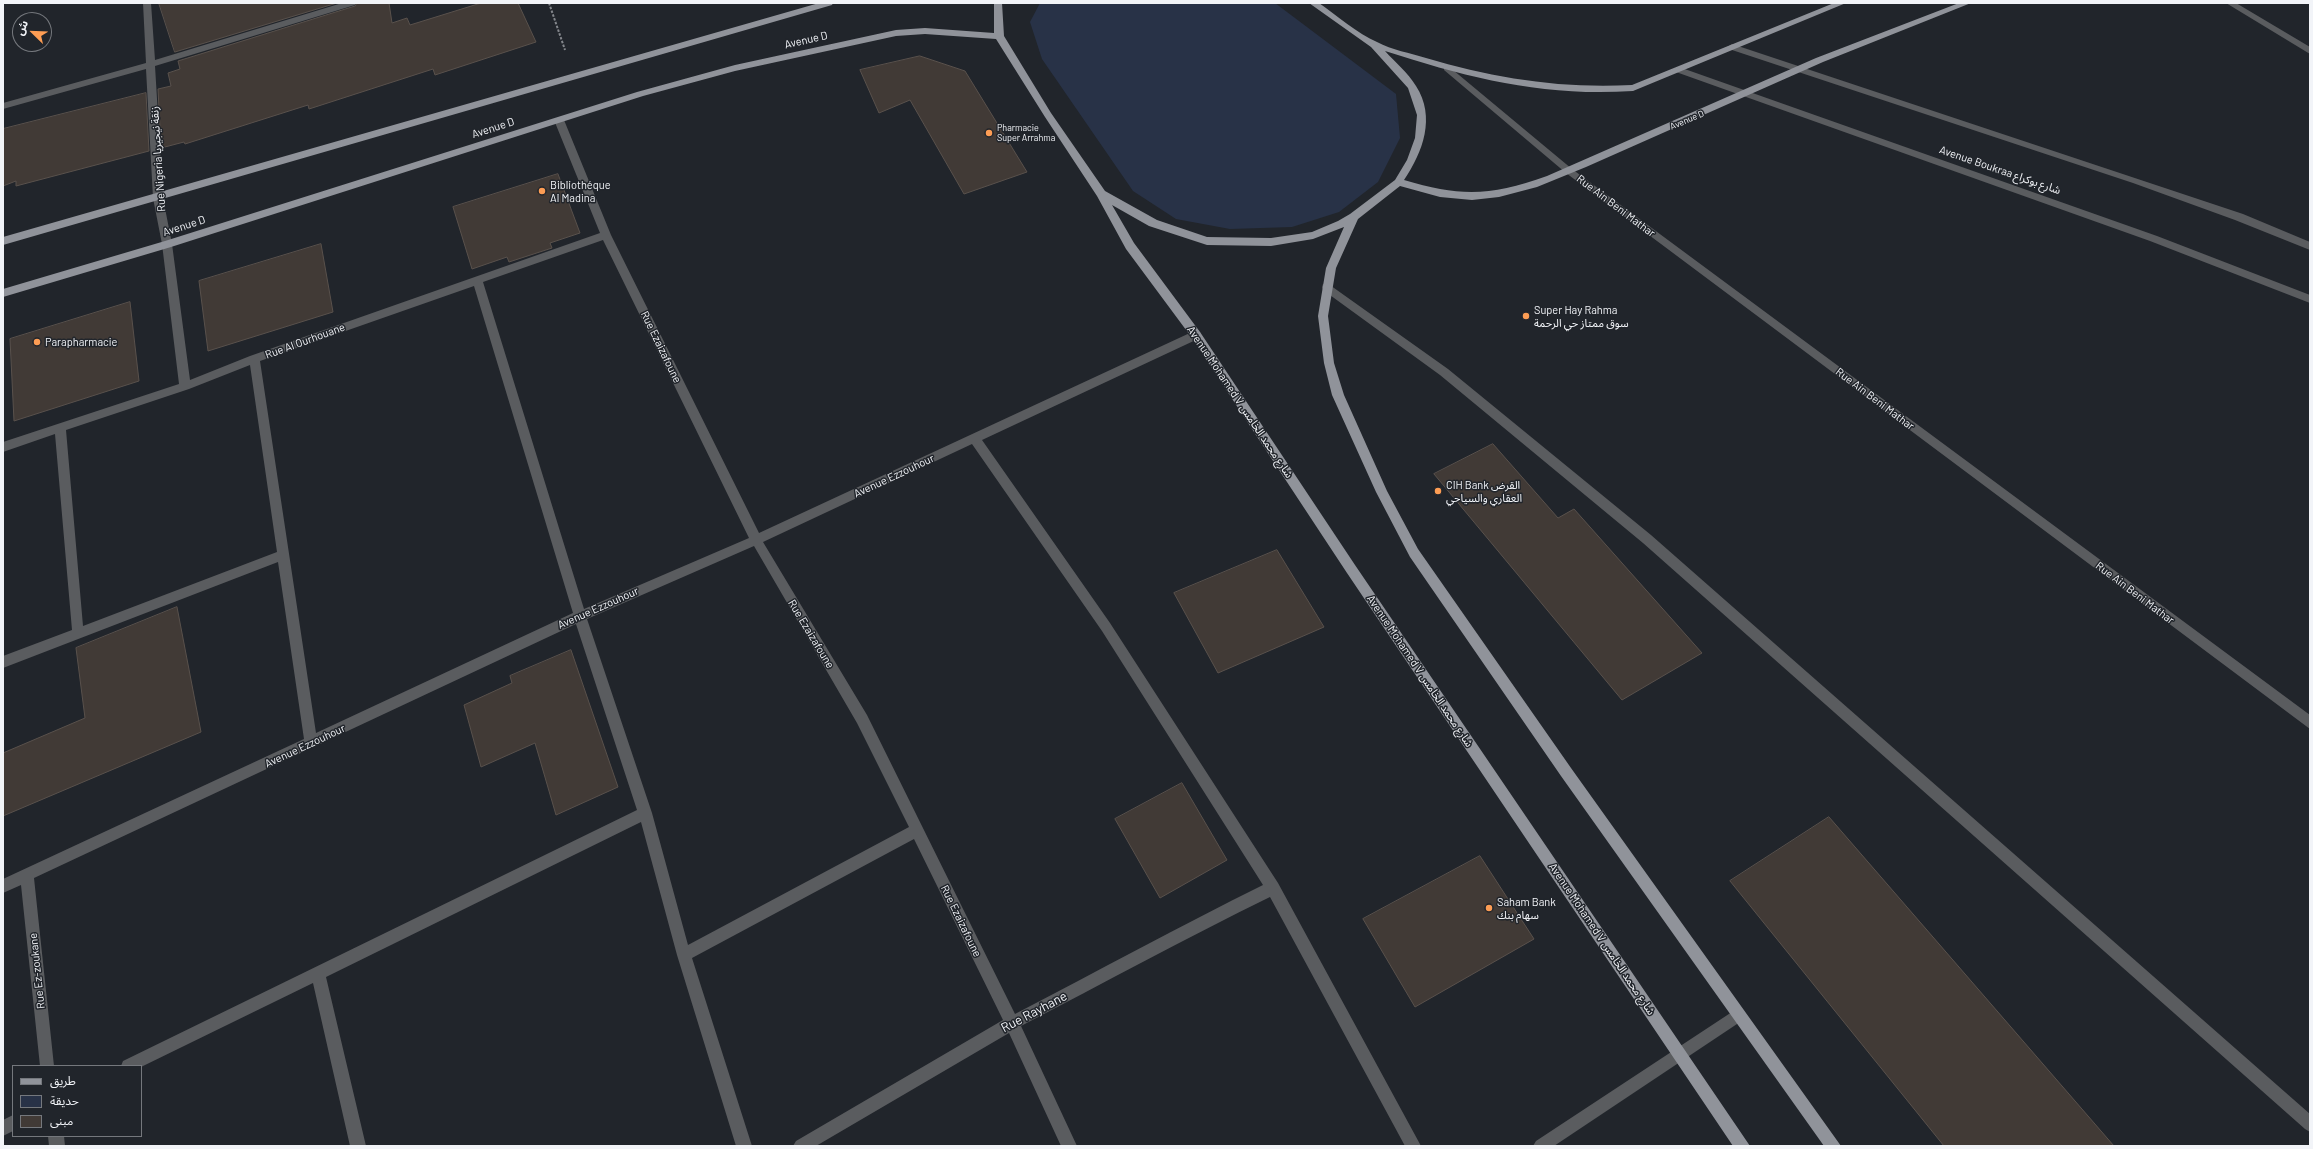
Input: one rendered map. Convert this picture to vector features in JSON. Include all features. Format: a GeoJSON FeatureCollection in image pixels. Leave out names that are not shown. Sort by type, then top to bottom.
{"type":"FeatureCollection","features":[{"type":"Feature","properties":{"kind":"main road"},"geometry":{"type":"LineString","coordinates":[[3,241],[158,198],[574,75],[829,3]]}},
{"type":"Feature","properties":{"kind":"main road"},"geometry":{"type":"LineString","coordinates":[[998,3],[999,36]]}},
{"type":"Feature","properties":{"kind":"main road"},"geometry":{"type":"LineString","coordinates":[[1102,194],[1153,223],[1207,241],[1271,242],[1313,235],[1342,224],[1398,182],[1412,161],[1420,138],[1422,114],[1412,87],[1374,45],[1313,3]]}},
{"type":"Feature","properties":{"kind":"main road"},"geometry":{"type":"LineString","coordinates":[[1374,45],[1447,68],[1538,88],[1598,92],[1633,88],[1842,3]]}},
{"type":"Feature","properties":{"kind":"main road","name":"Avenue D"},"geometry":{"type":"LineString","coordinates":[[1398,182],[1447,195],[1483,196],[1516,189],[1569,171],[1745,95],[1800,68],[1967,3]]}},
{"type":"Feature","properties":{"kind":"main road","name":"Avenue D"},"geometry":{"type":"LineString","coordinates":[[3,293],[167,244],[559,120],[735,68],[862,39],[925,31],[999,36]]}},
{"type":"Feature","properties":{"kind":"main road","name":"Avenue Mohamed V شارع محمد الخامس"},"geometry":{"type":"LineString","coordinates":[[999,36],[1048,116],[1102,194],[1130,246],[1196,335],[1351,569],[1680,1052],[1742,1146]]}},
{"type":"Feature","properties":{"kind":"main road"},"geometry":{"type":"LineString","coordinates":[[1354,216],[1331,268],[1323,316],[1329,363],[1338,395],[1358,436],[1382,492],[1414,554],[1738,1015],[1833,1146]]}},
{"type":"Feature","properties":{"kind":"street","name":"Rue Nigeria زنقة نيجيريا"},"geometry":{"type":"LineString","coordinates":[[147,3],[152,64],[158,198],[167,244],[185,386]]}},
{"type":"Feature","properties":{"kind":"street"},"geometry":{"type":"LineString","coordinates":[[311,3],[314,14]]}},
{"type":"Feature","properties":{"kind":"street"},"geometry":{"type":"LineString","coordinates":[[3,106],[152,64],[352,3]]}},
{"type":"Feature","properties":{"kind":"street"},"geometry":{"type":"LineString","coordinates":[[2230,3],[2310,51]]}},
{"type":"Feature","properties":{"kind":"street"},"geometry":{"type":"LineString","coordinates":[[1732,47],[1800,68],[2143,184],[2239,218],[2310,246]]}},
{"type":"Feature","properties":{"kind":"street","name":"Rue Ain Beni Mathar"},"geometry":{"type":"LineString","coordinates":[[1447,68],[1569,171],[2310,723]]}},
{"type":"Feature","properties":{"kind":"street","name":"Avenue Boukraa شارع بوكراع"},"geometry":{"type":"LineString","coordinates":[[1679,70],[1745,95],[2005,184],[2220,261],[2310,299]]}},
{"type":"Feature","properties":{"kind":"street","name":"Rue Ezaizafoune"},"geometry":{"type":"LineString","coordinates":[[559,120],[606,235],[756,540],[862,719],[1012,1023],[1069,1146]]}},
{"type":"Feature","properties":{"kind":"street","name":"Rue Al Ourhouane"},"geometry":{"type":"LineString","coordinates":[[3,447],[185,386],[254,359],[606,235]]}},
{"type":"Feature","properties":{"kind":"street"},"geometry":{"type":"LineString","coordinates":[[477,280],[580,616],[645,813],[684,955],[744,1146]]}},
{"type":"Feature","properties":{"kind":"street"},"geometry":{"type":"LineString","coordinates":[[1327,288],[1444,372],[1647,538],[2310,1124]]}},
{"type":"Feature","properties":{"kind":"street","name":"Avenue Ezzouhour"},"geometry":{"type":"LineString","coordinates":[[3,886],[580,616],[756,540],[1196,335]]}},
{"type":"Feature","properties":{"kind":"street"},"geometry":{"type":"LineString","coordinates":[[254,359],[282,556],[311,743]]}},
{"type":"Feature","properties":{"kind":"street"},"geometry":{"type":"LineString","coordinates":[[60,428],[78,633]]}},
{"type":"Feature","properties":{"kind":"street"},"geometry":{"type":"LineString","coordinates":[[974,438],[1106,627],[1273,888],[1413,1146]]}},
{"type":"Feature","properties":{"kind":"street"},"geometry":{"type":"LineString","coordinates":[[3,662],[282,556]]}},
{"type":"Feature","properties":{"kind":"street"},"geometry":{"type":"LineString","coordinates":[[130,1065],[645,813]]}},
{"type":"Feature","properties":{"kind":"street"},"geometry":{"type":"LineString","coordinates":[[684,955],[917,830]]}},
{"type":"Feature","properties":{"kind":"street","name":"Rue Ez-zoukane"},"geometry":{"type":"LineString","coordinates":[[27,876],[47,1065]]}},
{"type":"Feature","properties":{"kind":"street","name":"Rue Rayhane"},"geometry":{"type":"LineString","coordinates":[[801,1146],[1012,1023],[1197,925],[1273,888]]}},
{"type":"Feature","properties":{"kind":"street"},"geometry":{"type":"LineString","coordinates":[[318,973],[358,1146]]}},
{"type":"Feature","properties":{"kind":"street"},"geometry":{"type":"LineString","coordinates":[[1541,1146],[1680,1052],[1738,1015]]}},
{"type":"Feature","properties":{"kind":"street"},"geometry":{"type":"LineString","coordinates":[[3,1128],[12,1124]]}},
{"type":"Feature","properties":{"kind":"path"},"geometry":{"type":"LineString","coordinates":[[549,3],[574,75]]}},
{"type":"Feature","properties":{"kind":"green space"},"geometry":{"type":"Polygon","coordinates":[[[1040,3],[1275,3],[1396,94],[1400,138],[1378,182],[1339,212],[1292,227],[1230,229],[1176,219],[1133,191],[1042,59],[1030,22],[1040,3]]]}},
{"type":"Feature","properties":{"kind":"building"},"geometry":{"type":"Polygon","coordinates":[[[159,3],[337,3],[175,52],[159,3]]]}},
{"type":"Feature","properties":{"kind":"building"},"geometry":{"type":"Polygon","coordinates":[[[357,3],[389,3],[392,23],[407,18],[410,25],[481,3],[518,3],[536,42],[435,75],[433,69],[309,109],[308,105],[185,144],[184,142],[161,148],[158,89],[171,86],[168,73],[180,69],[178,61],[355,6],[357,3]]]}},
{"type":"Feature","properties":{"kind":"building"},"geometry":{"type":"Polygon","coordinates":[[[920,56],[965,71],[1027,172],[964,194],[910,100],[879,113],[860,70],[920,56]]]}},
{"type":"Feature","properties":{"kind":"building"},"geometry":{"type":"Polygon","coordinates":[[[146,93],[149,151],[16,186],[16,181],[3,186],[3,129],[146,93]]]}},
{"type":"Feature","properties":{"kind":"building"},"geometry":{"type":"Polygon","coordinates":[[[558,174],[580,233],[550,243],[552,248],[509,262],[507,257],[472,269],[453,207],[558,174]]]}},
{"type":"Feature","properties":{"kind":"building"},"geometry":{"type":"Polygon","coordinates":[[[321,244],[333,312],[208,351],[199,281],[321,244]]]}},
{"type":"Feature","properties":{"kind":"building"},"geometry":{"type":"Polygon","coordinates":[[[130,302],[139,381],[14,421],[10,339],[130,302]]]}},
{"type":"Feature","properties":{"kind":"building"},"geometry":{"type":"Polygon","coordinates":[[[1493,444],[1558,518],[1574,509],[1702,653],[1622,700],[1434,474],[1493,444]]]}},
{"type":"Feature","properties":{"kind":"building"},"geometry":{"type":"Polygon","coordinates":[[[1277,550],[1324,627],[1218,673],[1174,593],[1277,550]]]}},
{"type":"Feature","properties":{"kind":"building"},"geometry":{"type":"Polygon","coordinates":[[[177,607],[201,732],[3,816],[3,753],[85,718],[76,648],[177,607]]]}},
{"type":"Feature","properties":{"kind":"building"},"geometry":{"type":"Polygon","coordinates":[[[571,650],[618,787],[556,815],[535,743],[481,767],[464,705],[512,683],[510,676],[571,650]]]}},
{"type":"Feature","properties":{"kind":"building"},"geometry":{"type":"Polygon","coordinates":[[[1182,783],[1227,860],[1160,898],[1115,819],[1182,783]]]}},
{"type":"Feature","properties":{"kind":"building"},"geometry":{"type":"Polygon","coordinates":[[[1829,817],[2114,1146],[1944,1146],[1730,881],[1829,817]]]}},
{"type":"Feature","properties":{"kind":"building"},"geometry":{"type":"Polygon","coordinates":[[[1480,856],[1534,939],[1415,1007],[1363,919],[1480,856]]]}},
{"type":"Feature","properties":{"kind":"place","name":"Pharmacie Super Arrahma"},"geometry":{"type":"Point","coordinates":[989,133]}},
{"type":"Feature","properties":{"kind":"place","name":"Bibliothéque Al Madina"},"geometry":{"type":"Point","coordinates":[542,191]}},
{"type":"Feature","properties":{"kind":"place","name":"Super Hay Rahma سوق ممتاز حي الرحمة"},"geometry":{"type":"Point","coordinates":[1526,316]}},
{"type":"Feature","properties":{"kind":"place","name":"Parapharmacie"},"geometry":{"type":"Point","coordinates":[37,342]}},
{"type":"Feature","properties":{"kind":"place","name":"CIH Bank القرض العقاري والسياحي"},"geometry":{"type":"Point","coordinates":[1438,491]}},
{"type":"Feature","properties":{"kind":"place","name":"Saham Bank سهام بنك"},"geometry":{"type":"Point","coordinates":[1489,908]}}]}
